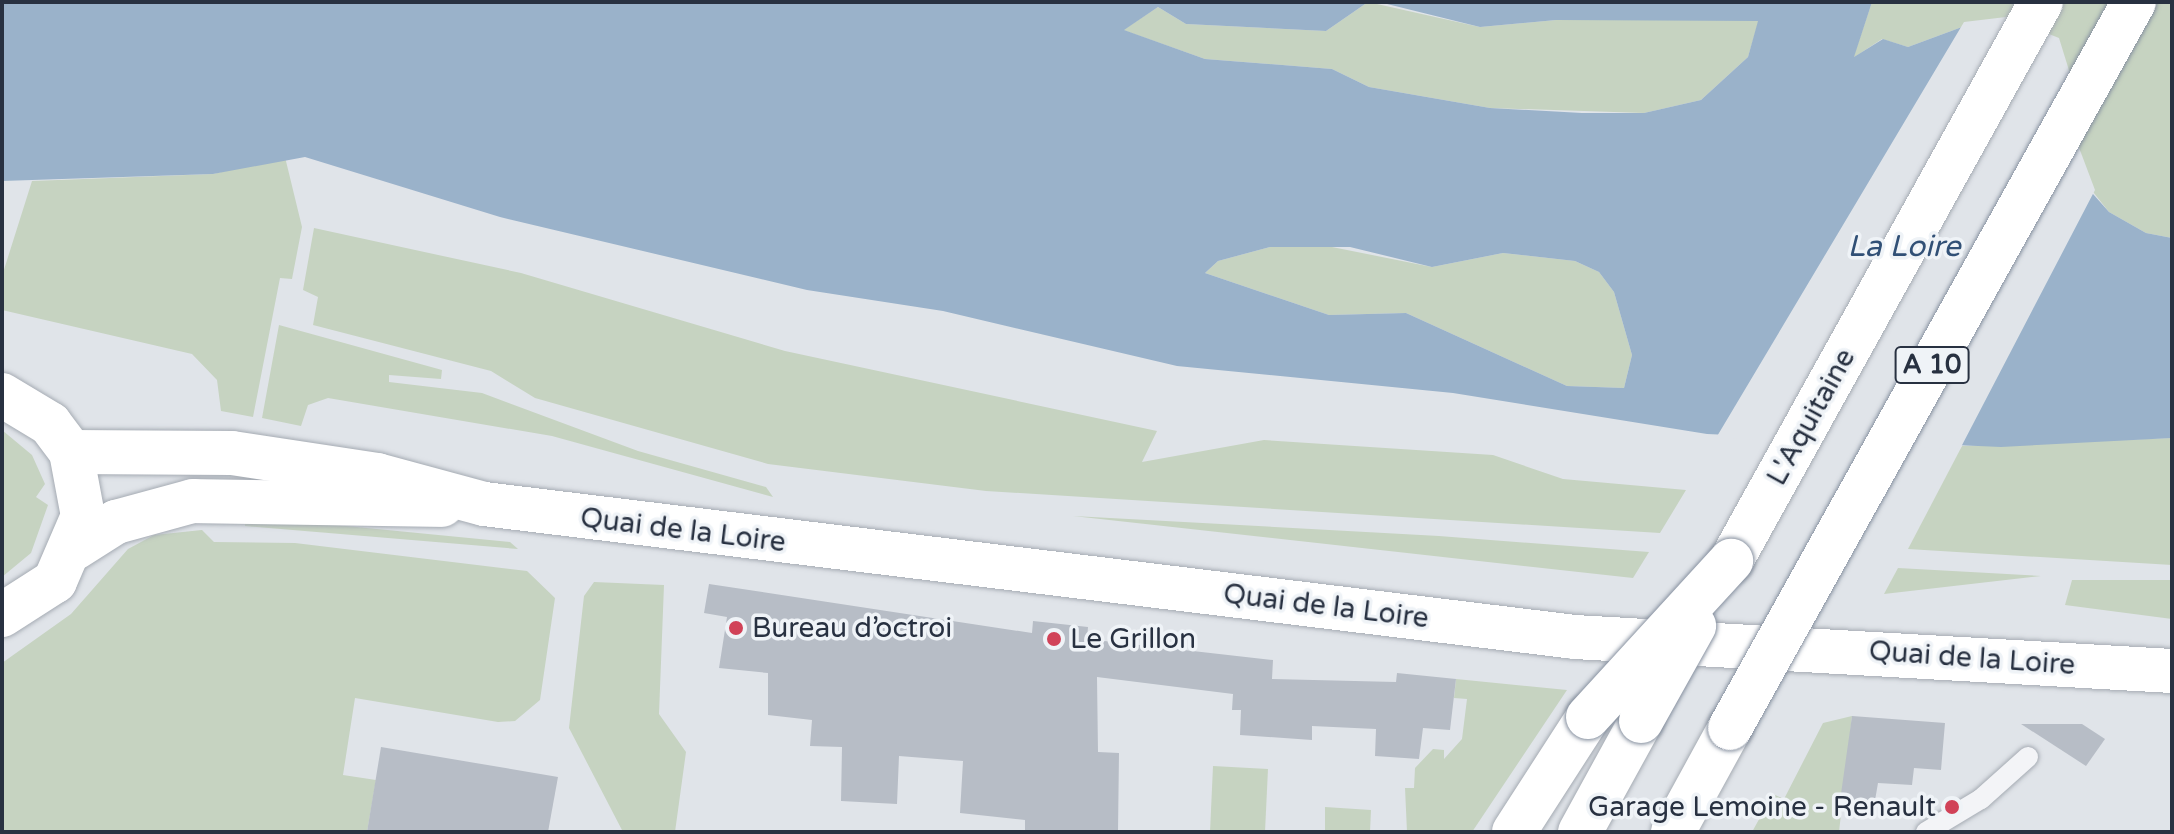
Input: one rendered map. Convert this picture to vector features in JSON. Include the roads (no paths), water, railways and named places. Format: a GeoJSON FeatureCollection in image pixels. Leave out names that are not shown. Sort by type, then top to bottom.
{"type":"FeatureCollection","features":[{"type":"Feature","properties":{"kind":"main road","name":"L'Aquitaine"},"geometry":{"type":"LineString","coordinates":[[1580,832],[2041,2]]}},
{"type":"Feature","properties":{"kind":"main road","name":"A 10"},"geometry":{"type":"LineString","coordinates":[[1673,832],[2134,2]]}},
{"type":"Feature","properties":{"kind":"main road"},"geometry":{"type":"LineString","coordinates":[[2,395],[50,424],[71,452],[83,516],[75,548],[55,581],[2,615]]}},
{"type":"Feature","properties":{"kind":"main road"},"geometry":{"type":"LineString","coordinates":[[71,452],[232,453],[377,475],[484,504]]}},
{"type":"Feature","properties":{"kind":"main road"},"geometry":{"type":"LineString","coordinates":[[75,548],[116,522],[193,501],[484,504]]}},
{"type":"Feature","properties":{"kind":"main road","name":"Quai de la Loire"},"geometry":{"type":"LineString","coordinates":[[484,504],[1575,637],[2172,671]]}},
{"type":"Feature","properties":{"kind":"main road"},"geometry":{"type":"LineString","coordinates":[[1514,832],[1588,717],[1731,561]]}},
{"type":"Feature","properties":{"kind":"lane"},"geometry":{"type":"LineString","coordinates":[[1926,832],[1981,799],[2028,757]]}},
{"type":"Feature","properties":{"kind":"water","name":"La Loire"},"geometry":{"type":"Polygon","coordinates":[[[2,2],[1368,2],[1326,31],[1186,24],[1158,7],[1124,30],[1205,59],[1332,69],[1369,87],[1490,108],[1644,113],[1701,100],[1748,57],[1758,21],[1556,20],[1480,27],[1379,2],[1872,2],[1854,57],[1883,39],[1908,47],[1962,27],[2068,130],[2093,194],[2109,212],[2146,233],[2172,238],[2172,438],[2001,447],[1707,434],[1453,393],[1177,366],[943,311],[807,290],[500,217],[305,157],[213,174],[2,181],[2,2]],[[1270,247],[1218,261],[1205,273],[1329,315],[1406,313],[1567,386],[1624,388],[1632,355],[1614,292],[1599,272],[1575,261],[1503,253],[1432,267],[1350,247],[1270,247]]]}},
{"type":"Feature","properties":{"kind":"place","name":"Bureau d’octroi"},"geometry":{"type":"Point","coordinates":[736,628]}},
{"type":"Feature","properties":{"kind":"place","name":"Le Grillon"},"geometry":{"type":"Point","coordinates":[1054,639]}},
{"type":"Feature","properties":{"kind":"place","name":"Garage Lemoine - Renault"},"geometry":{"type":"Point","coordinates":[1952,807]}}]}
